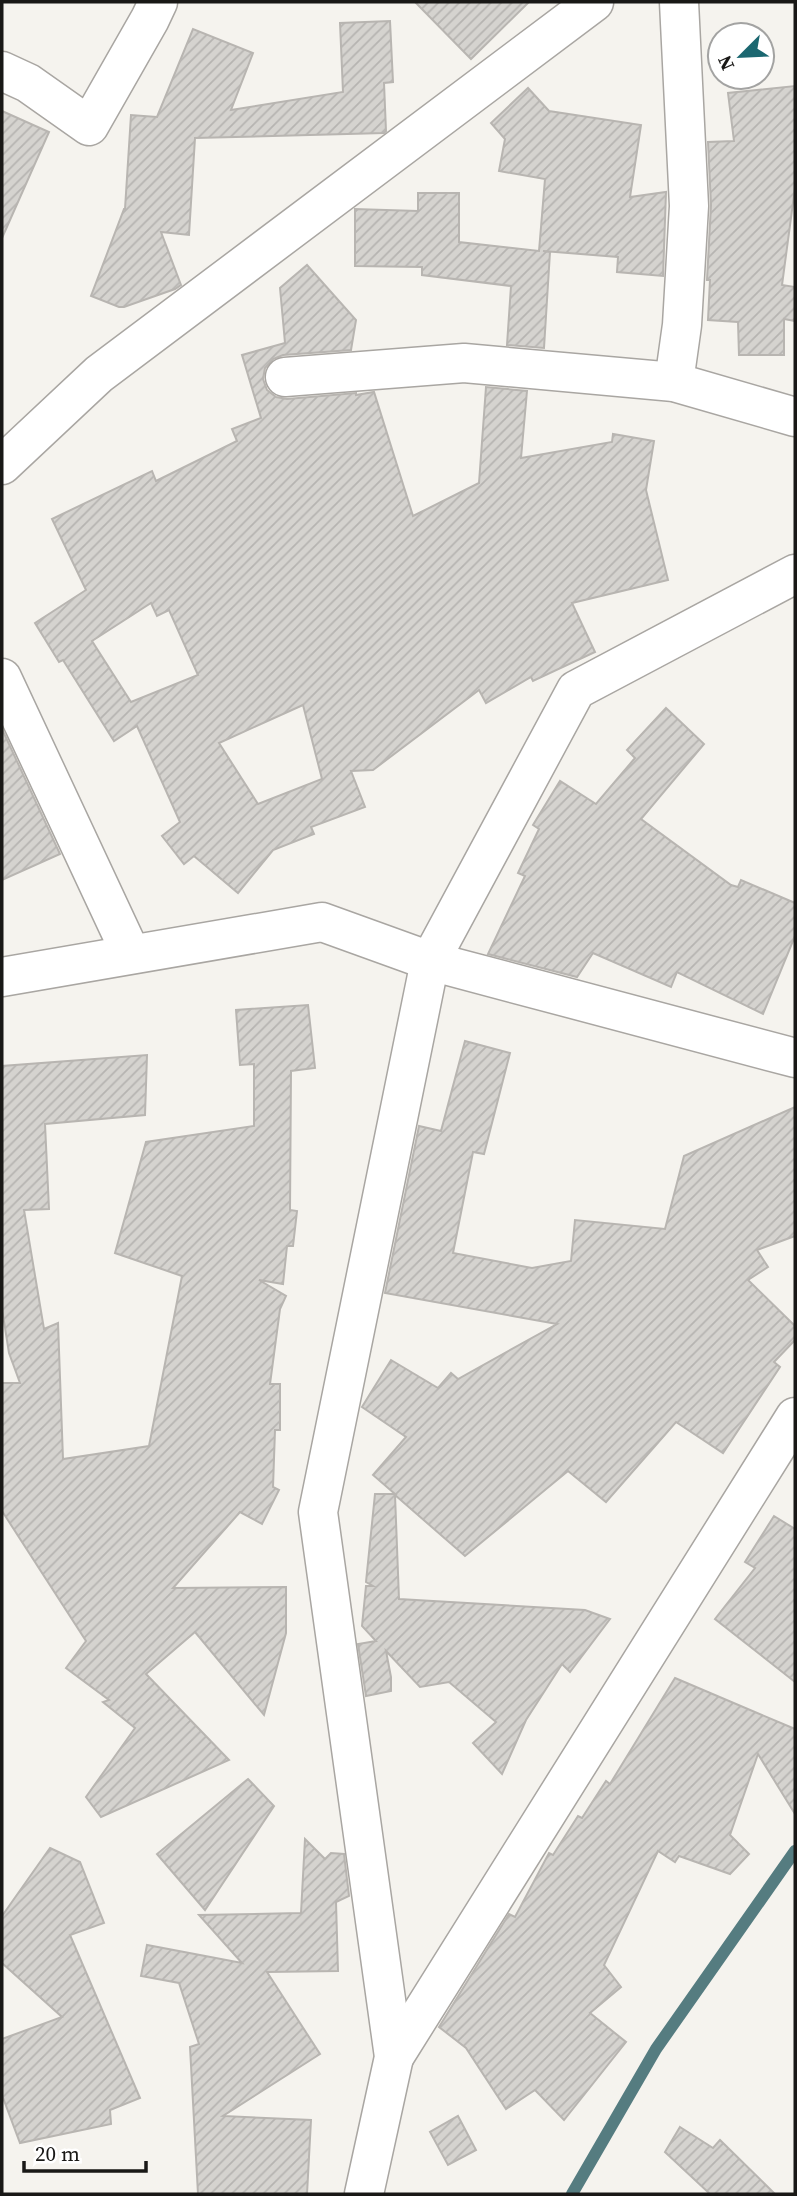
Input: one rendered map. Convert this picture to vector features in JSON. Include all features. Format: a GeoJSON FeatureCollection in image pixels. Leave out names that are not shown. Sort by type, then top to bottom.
{"type":"FeatureCollection","features":[{"type":"Feature","properties":{"kind":"street"},"geometry":{"type":"LineString","coordinates":[[2,71],[28,83],[89,126],[158,2]]}},
{"type":"Feature","properties":{"kind":"street"},"geometry":{"type":"LineString","coordinates":[[2,465],[99,374],[594,2]]}},
{"type":"Feature","properties":{"kind":"street"},"geometry":{"type":"LineString","coordinates":[[674,382],[682,324],[689,206],[679,2]]}},
{"type":"Feature","properties":{"kind":"street"},"geometry":{"type":"LineString","coordinates":[[285,377],[464,363],[674,382],[795,417]]}},
{"type":"Feature","properties":{"kind":"street"},"geometry":{"type":"LineString","coordinates":[[394,2057],[318,1512],[430,961],[576,690],[795,573]]}},
{"type":"Feature","properties":{"kind":"street"},"geometry":{"type":"LineString","coordinates":[[2,678],[131,954]]}},
{"type":"Feature","properties":{"kind":"street"},"geometry":{"type":"LineString","coordinates":[[2,976],[322,922],[430,961],[795,1058]]}},
{"type":"Feature","properties":{"kind":"street"},"geometry":{"type":"LineString","coordinates":[[364,2194],[394,2057],[795,1417]]}},
{"type":"Feature","properties":{"kind":"building"},"geometry":{"type":"Polygon","coordinates":[[[415,2],[529,2],[471,59],[415,2]]]}},
{"type":"Feature","properties":{"kind":"building"},"geometry":{"type":"Polygon","coordinates":[[[390,21],[393,82],[384,83],[384,133],[195,138],[189,235],[161,232],[181,285],[124,307],[91,296],[125,209],[131,115],[157,117],[193,29],[253,53],[231,110],[343,92],[340,23],[390,21]]]}},
{"type":"Feature","properties":{"kind":"building"},"geometry":{"type":"Polygon","coordinates":[[[795,86],[795,188],[782,285],[795,287],[795,321],[784,319],[784,355],[739,355],[738,322],[708,320],[711,205],[708,142],[734,141],[728,93],[776,91],[776,88],[795,86]]]}},
{"type":"Feature","properties":{"kind":"building"},"geometry":{"type":"Polygon","coordinates":[[[528,88],[549,111],[641,125],[630,197],[666,192],[663,276],[617,272],[618,257],[543,251],[550,252],[544,348],[507,345],[511,286],[422,275],[422,267],[355,266],[355,209],[418,211],[418,193],[459,193],[459,242],[539,251],[545,179],[499,171],[505,139],[491,123],[528,88]]]}},
{"type":"Feature","properties":{"kind":"building"},"geometry":{"type":"Polygon","coordinates":[[[2,111],[49,132],[2,238],[2,111]]]}},
{"type":"Feature","properties":{"kind":"building"},"geometry":{"type":"Polygon","coordinates":[[[307,265],[356,320],[351,350],[283,355],[273,359],[265,368],[263,379],[267,390],[276,397],[287,399],[374,392],[413,516],[479,483],[486,387],[527,391],[521,458],[612,442],[613,434],[654,441],[646,490],[668,580],[572,603],[595,652],[533,681],[531,677],[486,703],[479,690],[373,770],[351,771],[365,807],[311,827],[314,834],[273,850],[238,893],[194,856],[184,864],[162,836],[180,822],[137,726],[114,741],[63,660],[59,662],[35,623],[86,590],[52,519],[152,471],[156,481],[237,441],[232,429],[261,418],[242,355],[285,343],[280,288],[307,265]],[[151,603],[92,641],[131,702],[198,675],[169,610],[157,616],[151,603]],[[303,705],[219,743],[258,804],[322,779],[303,705]]]}},
{"type":"Feature","properties":{"kind":"building"},"geometry":{"type":"Polygon","coordinates":[[[666,708],[704,744],[641,819],[731,885],[738,887],[741,880],[795,903],[795,936],[763,1014],[677,972],[671,987],[593,953],[577,977],[488,954],[525,876],[518,873],[539,829],[533,825],[560,781],[596,804],[635,758],[627,750],[666,708]]]}},
{"type":"Feature","properties":{"kind":"building"},"geometry":{"type":"Polygon","coordinates":[[[2,729],[60,854],[2,880],[2,729]]]}},
{"type":"Feature","properties":{"kind":"building"},"geometry":{"type":"Polygon","coordinates":[[[308,1005],[315,1068],[291,1071],[290,1210],[297,1211],[293,1246],[287,1246],[283,1284],[259,1280],[286,1296],[280,1309],[270,1384],[280,1384],[280,1430],[275,1430],[273,1487],[279,1490],[262,1524],[240,1512],[173,1588],[286,1587],[286,1633],[264,1715],[195,1632],[146,1674],[229,1760],[101,1817],[86,1797],[135,1728],[103,1702],[109,1700],[66,1668],[86,1641],[2,1511],[2,1383],[20,1383],[9,1353],[2,1309],[2,1066],[147,1055],[145,1115],[45,1124],[49,1209],[24,1210],[44,1329],[58,1323],[63,1459],[149,1446],[182,1276],[115,1253],[146,1142],[254,1126],[254,1064],[240,1065],[236,1010],[308,1005]]]}},
{"type":"Feature","properties":{"kind":"building"},"geometry":{"type":"Polygon","coordinates":[[[465,1041],[510,1053],[484,1154],[473,1152],[453,1253],[532,1268],[571,1261],[575,1220],[665,1229],[684,1156],[795,1107],[795,1236],[757,1250],[768,1267],[748,1280],[795,1326],[795,1340],[774,1362],[780,1367],[723,1453],[676,1422],[606,1502],[568,1471],[465,1556],[395,1495],[399,1599],[585,1610],[610,1619],[570,1672],[562,1664],[526,1720],[502,1774],[473,1743],[496,1722],[449,1682],[420,1687],[386,1651],[391,1691],[366,1696],[358,1644],[376,1641],[362,1626],[366,1586],[373,1586],[366,1582],[375,1494],[395,1494],[373,1475],[406,1437],[362,1407],[391,1360],[438,1388],[451,1373],[458,1379],[557,1324],[385,1293],[419,1126],[441,1131],[465,1041]]]}},
{"type":"Feature","properties":{"kind":"building"},"geometry":{"type":"Polygon","coordinates":[[[774,1516],[795,1529],[795,1682],[715,1619],[755,1568],[745,1562],[774,1516]]]}},
{"type":"Feature","properties":{"kind":"building"},"geometry":{"type":"Polygon","coordinates":[[[675,1678],[795,1729],[795,1814],[758,1754],[730,1835],[749,1854],[730,1874],[679,1856],[675,1862],[658,1851],[604,1965],[621,1987],[590,2013],[626,2042],[564,2120],[535,2090],[506,2109],[466,2048],[439,2027],[509,1914],[515,1917],[549,1853],[553,1855],[578,1816],[582,1818],[606,1781],[610,1784],[675,1678]]]}},
{"type":"Feature","properties":{"kind":"building"},"geometry":{"type":"Polygon","coordinates":[[[248,1779],[274,1806],[205,1910],[157,1854],[248,1779]]]}},
{"type":"Feature","properties":{"kind":"building"},"geometry":{"type":"Polygon","coordinates":[[[305,1839],[325,1859],[331,1853],[344,1854],[349,1896],[336,1902],[338,1971],[267,1972],[320,2054],[223,2116],[311,2120],[307,2194],[198,2194],[190,2047],[199,2044],[179,1983],[141,1976],[147,1945],[242,1963],[199,1915],[301,1913],[305,1839]]]}},
{"type":"Feature","properties":{"kind":"building"},"geometry":{"type":"Polygon","coordinates":[[[50,1848],[80,1862],[104,1923],[70,1935],[140,2098],[110,2110],[111,2124],[20,2143],[2,2095],[2,2039],[62,2017],[2,1963],[2,1916],[50,1848]]]}},
{"type":"Feature","properties":{"kind":"building"},"geometry":{"type":"Polygon","coordinates":[[[458,2116],[476,2150],[448,2165],[430,2132],[458,2116]]]}},
{"type":"Feature","properties":{"kind":"building"},"geometry":{"type":"Polygon","coordinates":[[[680,2127],[713,2148],[720,2140],[775,2194],[710,2194],[665,2152],[680,2127]]]}},
{"type":"Feature","properties":{"kind":"waterway"},"geometry":{"type":"LineString","coordinates":[[572,2194],[656,2049],[795,1851]]}}]}
